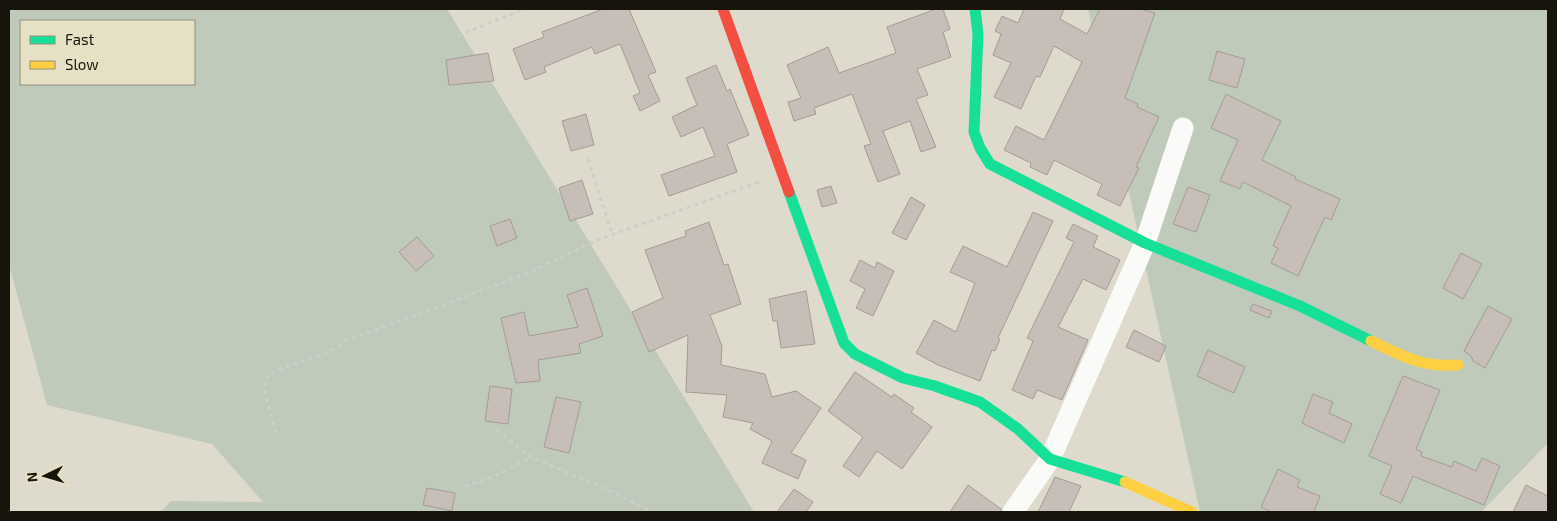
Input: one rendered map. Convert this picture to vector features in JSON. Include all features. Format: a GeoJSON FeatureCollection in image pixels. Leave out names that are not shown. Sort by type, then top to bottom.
{"type":"FeatureCollection","features":[{"type":"Feature","properties":{"kind":"street"},"geometry":{"type":"LineString","coordinates":[[723,9],[844,343],[855,354],[903,378],[942,388],[980,402],[1018,429],[1050,459],[1134,485],[1192,512]]}},
{"type":"Feature","properties":{"kind":"street"},"geometry":{"type":"LineString","coordinates":[[975,9],[978,34],[974,132],[990,164],[1145,243],[1300,306],[1408,359],[1434,366],[1458,365]]}},
{"type":"Feature","properties":{"kind":"street"},"geometry":{"type":"LineString","coordinates":[[1013,512],[1050,459],[1145,243],[1183,128]]}},
{"type":"Feature","properties":{"kind":"path"},"geometry":{"type":"LineString","coordinates":[[458,36],[524,9]]}},
{"type":"Feature","properties":{"kind":"path"},"geometry":{"type":"LineString","coordinates":[[588,159],[614,236]]}},
{"type":"Feature","properties":{"kind":"path"},"geometry":{"type":"LineString","coordinates":[[276,433],[264,388],[268,375],[281,368],[332,352],[343,342],[528,274],[597,240],[614,236],[782,174]]}},
{"type":"Feature","properties":{"kind":"path"},"geometry":{"type":"LineString","coordinates":[[497,430],[532,457],[613,492],[652,512]]}},
{"type":"Feature","properties":{"kind":"path"},"geometry":{"type":"LineString","coordinates":[[465,486],[495,476],[532,457]]}},
{"type":"Feature","properties":{"kind":"green space"},"geometry":{"type":"Polygon","coordinates":[[[9,9],[447,9],[754,512],[161,512],[171,501],[263,502],[212,444],[47,405],[9,265],[9,9]]]}},
{"type":"Feature","properties":{"kind":"green space"},"geometry":{"type":"Polygon","coordinates":[[[1088,9],[1548,9],[1548,443],[1481,512],[1200,512],[1088,9]]]}},
{"type":"Feature","properties":{"kind":"building"},"geometry":{"type":"Polygon","coordinates":[[[603,9],[629,9],[656,72],[648,75],[660,101],[640,111],[633,96],[640,93],[620,44],[595,54],[592,47],[544,67],[546,72],[525,80],[513,49],[544,37],[542,32],[603,9]]]}},
{"type":"Feature","properties":{"kind":"building"},"geometry":{"type":"Polygon","coordinates":[[[936,9],[943,9],[950,29],[943,32],[951,57],[917,69],[928,95],[916,99],[936,147],[921,152],[910,121],[883,131],[900,174],[878,182],[864,146],[871,144],[852,94],[814,108],[816,114],[794,121],[788,102],[801,98],[787,65],[828,47],[839,73],[896,53],[887,27],[936,9]]]}},
{"type":"Feature","properties":{"kind":"building"},"geometry":{"type":"Polygon","coordinates":[[[1024,9],[1064,9],[1060,19],[1087,34],[1100,9],[1140,9],[1155,13],[1125,98],[1138,104],[1137,107],[1159,117],[1136,167],[1139,168],[1120,206],[1097,195],[1102,184],[1054,160],[1047,175],[1030,167],[1031,163],[1004,150],[1016,126],[1044,140],[1082,62],[1054,46],[1040,77],[1036,76],[1021,109],[994,97],[1011,63],[993,55],[1001,34],[995,31],[1002,16],[1018,23],[1024,9]]]}},
{"type":"Feature","properties":{"kind":"building"},"geometry":{"type":"Polygon","coordinates":[[[1217,51],[1245,59],[1237,88],[1209,80],[1217,51]]]}},
{"type":"Feature","properties":{"kind":"building"},"geometry":{"type":"Polygon","coordinates":[[[488,53],[494,81],[449,85],[446,60],[488,53]]]}},
{"type":"Feature","properties":{"kind":"building"},"geometry":{"type":"Polygon","coordinates":[[[716,65],[727,91],[730,89],[749,135],[727,144],[737,172],[669,196],[661,175],[715,156],[703,127],[681,137],[672,117],[697,105],[686,78],[716,65]]]}},
{"type":"Feature","properties":{"kind":"building"},"geometry":{"type":"Polygon","coordinates":[[[1226,94],[1281,121],[1262,160],[1296,177],[1295,179],[1340,199],[1331,220],[1325,217],[1298,276],[1271,263],[1278,248],[1273,246],[1291,206],[1243,182],[1240,189],[1220,181],[1238,140],[1211,128],[1226,94]]]}},
{"type":"Feature","properties":{"kind":"building"},"geometry":{"type":"Polygon","coordinates":[[[586,114],[594,145],[571,151],[562,121],[586,114]]]}},
{"type":"Feature","properties":{"kind":"building"},"geometry":{"type":"Polygon","coordinates":[[[582,180],[593,214],[570,221],[559,188],[582,180]]]}},
{"type":"Feature","properties":{"kind":"building"},"geometry":{"type":"Polygon","coordinates":[[[831,186],[837,203],[822,207],[817,190],[831,186]]]}},
{"type":"Feature","properties":{"kind":"building"},"geometry":{"type":"Polygon","coordinates":[[[1188,187],[1210,195],[1196,232],[1173,224],[1188,187]]]}},
{"type":"Feature","properties":{"kind":"building"},"geometry":{"type":"Polygon","coordinates":[[[911,197],[925,205],[906,240],[892,233],[911,197]]]}},
{"type":"Feature","properties":{"kind":"building"},"geometry":{"type":"Polygon","coordinates":[[[1033,212],[1053,221],[998,338],[1000,339],[995,351],[992,350],[980,381],[938,365],[916,353],[934,320],[956,332],[975,283],[950,272],[963,246],[1007,267],[1033,212]]]}},
{"type":"Feature","properties":{"kind":"building"},"geometry":{"type":"Polygon","coordinates":[[[510,219],[517,238],[497,246],[490,226],[510,219]]]}},
{"type":"Feature","properties":{"kind":"building"},"geometry":{"type":"Polygon","coordinates":[[[709,222],[724,265],[728,264],[741,304],[710,315],[722,346],[721,365],[765,374],[772,397],[796,391],[821,408],[791,453],[806,460],[798,479],[762,463],[772,441],[750,429],[753,423],[723,417],[727,395],[686,392],[688,335],[649,352],[632,312],[663,298],[645,250],[686,236],[685,231],[709,222]]]}},
{"type":"Feature","properties":{"kind":"building"},"geometry":{"type":"Polygon","coordinates":[[[1073,224],[1098,236],[1093,247],[1120,260],[1106,290],[1083,279],[1058,327],[1088,340],[1062,400],[1037,390],[1033,399],[1012,390],[1033,341],[1027,338],[1074,242],[1066,238],[1073,224]]]}},
{"type":"Feature","properties":{"kind":"building"},"geometry":{"type":"Polygon","coordinates":[[[417,237],[434,256],[416,271],[399,252],[417,237]]]}},
{"type":"Feature","properties":{"kind":"building"},"geometry":{"type":"Polygon","coordinates":[[[1461,253],[1482,264],[1463,299],[1443,288],[1461,253]]]}},
{"type":"Feature","properties":{"kind":"building"},"geometry":{"type":"Polygon","coordinates":[[[860,260],[875,268],[877,262],[894,271],[873,316],[856,308],[865,289],[850,281],[860,260]]]}},
{"type":"Feature","properties":{"kind":"building"},"geometry":{"type":"Polygon","coordinates":[[[587,288],[603,336],[579,344],[581,353],[538,360],[540,381],[516,383],[501,318],[524,312],[529,336],[578,327],[567,295],[587,288]]]}},
{"type":"Feature","properties":{"kind":"building"},"geometry":{"type":"Polygon","coordinates":[[[806,291],[815,344],[781,348],[777,321],[773,321],[769,299],[806,291]]]}},
{"type":"Feature","properties":{"kind":"building"},"geometry":{"type":"Polygon","coordinates":[[[1253,304],[1272,311],[1269,318],[1250,310],[1253,304]]]}},
{"type":"Feature","properties":{"kind":"building"},"geometry":{"type":"Polygon","coordinates":[[[1488,306],[1512,319],[1485,368],[1473,361],[1471,356],[1464,351],[1488,306]]]}},
{"type":"Feature","properties":{"kind":"building"},"geometry":{"type":"Polygon","coordinates":[[[1134,330],[1166,346],[1159,362],[1126,347],[1134,330]]]}},
{"type":"Feature","properties":{"kind":"building"},"geometry":{"type":"Polygon","coordinates":[[[1208,350],[1245,367],[1234,393],[1197,376],[1208,350]]]}},
{"type":"Feature","properties":{"kind":"building"},"geometry":{"type":"Polygon","coordinates":[[[855,372],[892,397],[894,394],[914,408],[911,412],[932,427],[902,469],[877,451],[859,477],[843,466],[863,437],[828,411],[855,372]]]}},
{"type":"Feature","properties":{"kind":"building"},"geometry":{"type":"Polygon","coordinates":[[[1403,376],[1440,390],[1416,449],[1422,452],[1421,456],[1452,467],[1454,461],[1476,471],[1482,458],[1500,466],[1484,505],[1413,476],[1401,503],[1380,494],[1392,466],[1369,456],[1403,376]]]}},
{"type":"Feature","properties":{"kind":"building"},"geometry":{"type":"Polygon","coordinates":[[[490,386],[512,389],[508,424],[485,421],[490,386]]]}},
{"type":"Feature","properties":{"kind":"building"},"geometry":{"type":"Polygon","coordinates":[[[1313,394],[1333,402],[1329,413],[1352,424],[1344,443],[1302,423],[1313,394]]]}},
{"type":"Feature","properties":{"kind":"building"},"geometry":{"type":"Polygon","coordinates":[[[556,397],[581,402],[569,453],[544,447],[556,397]]]}},
{"type":"Feature","properties":{"kind":"building"},"geometry":{"type":"Polygon","coordinates":[[[1278,469],[1300,480],[1297,487],[1320,496],[1314,512],[1271,512],[1261,507],[1278,469]]]}},
{"type":"Feature","properties":{"kind":"building"},"geometry":{"type":"Polygon","coordinates":[[[1055,477],[1081,486],[1069,512],[1038,512],[1055,477]]]}},
{"type":"Feature","properties":{"kind":"building"},"geometry":{"type":"Polygon","coordinates":[[[968,485],[1001,509],[1001,512],[950,512],[968,485]]]}},
{"type":"Feature","properties":{"kind":"building"},"geometry":{"type":"Polygon","coordinates":[[[1526,485],[1548,496],[1548,512],[1513,512],[1526,485]]]}},
{"type":"Feature","properties":{"kind":"building"},"geometry":{"type":"Polygon","coordinates":[[[427,488],[455,493],[452,511],[423,505],[427,488]]]}},
{"type":"Feature","properties":{"kind":"building"},"geometry":{"type":"Polygon","coordinates":[[[794,489],[813,502],[806,512],[777,512],[794,489]]]}},
{"type":"Feature","properties":{"kind":"traffic: fast"},"geometry":{"type":"LineString","coordinates":[[975,9],[978,34],[974,132],[980,148],[990,164],[1145,243],[1300,306],[1371,341]]}},
{"type":"Feature","properties":{"kind":"traffic: fast"},"geometry":{"type":"LineString","coordinates":[[789,192],[844,343],[855,354],[903,378],[935,386],[980,402],[1018,429],[1050,459],[1125,482]]}},
{"type":"Feature","properties":{"kind":"traffic: slow"},"geometry":{"type":"LineString","coordinates":[[1371,341],[1423,363],[1458,365]]}},
{"type":"Feature","properties":{"kind":"traffic: slow"},"geometry":{"type":"LineString","coordinates":[[1125,482],[1192,512]]}},
{"type":"Feature","properties":{"kind":"traffic: jam"},"geometry":{"type":"LineString","coordinates":[[723,9],[789,192]]}}]}
